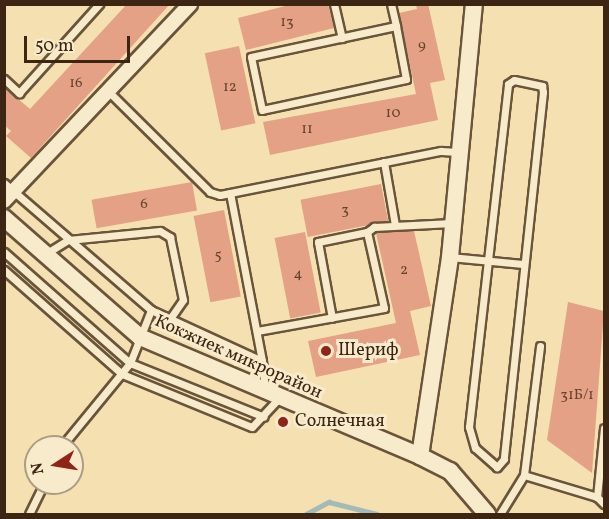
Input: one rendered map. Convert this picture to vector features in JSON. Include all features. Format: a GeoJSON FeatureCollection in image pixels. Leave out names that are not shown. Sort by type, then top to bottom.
{"type":"FeatureCollection","features":[{"type":"Feature","properties":{"kind":"street"},"geometry":{"type":"LineString","coordinates":[[8,192],[109,92],[190,4]]}},
{"type":"Feature","properties":{"kind":"street"},"geometry":{"type":"LineString","coordinates":[[420,456],[450,257],[458,152],[474,4]]}},
{"type":"Feature","properties":{"kind":"street","name":"Кокжиек микрорайон"},"geometry":{"type":"LineString","coordinates":[[4,218],[140,337],[420,456],[450,471],[487,514]]}},
{"type":"Feature","properties":{"kind":"lane"},"geometry":{"type":"LineString","coordinates":[[4,79],[19,93],[99,4]]}},
{"type":"Feature","properties":{"kind":"lane"},"geometry":{"type":"LineString","coordinates":[[334,4],[342,38]]}},
{"type":"Feature","properties":{"kind":"lane"},"geometry":{"type":"LineString","coordinates":[[391,4],[396,27],[406,79],[262,110],[251,57],[396,27]]}},
{"type":"Feature","properties":{"kind":"lane"},"geometry":{"type":"LineString","coordinates":[[514,80],[542,86],[543,92],[523,264],[504,459],[497,467],[474,448],[469,427],[508,84],[514,80]]}},
{"type":"Feature","properties":{"kind":"lane"},"geometry":{"type":"LineString","coordinates":[[109,92],[210,192],[230,193],[384,162],[458,152]]}},
{"type":"Feature","properties":{"kind":"lane"},"geometry":{"type":"LineString","coordinates":[[384,162],[395,225]]}},
{"type":"Feature","properties":{"kind":"lane"},"geometry":{"type":"LineString","coordinates":[[8,192],[151,310],[262,361]]}},
{"type":"Feature","properties":{"kind":"lane"},"geometry":{"type":"LineString","coordinates":[[4,270],[122,374],[252,427],[264,417],[272,395],[262,361],[230,193]]}},
{"type":"Feature","properties":{"kind":"lane"},"geometry":{"type":"LineString","coordinates":[[332,318],[318,242],[395,225],[452,223]]}},
{"type":"Feature","properties":{"kind":"lane"},"geometry":{"type":"LineString","coordinates":[[45,253],[68,240],[160,231],[170,237],[183,300],[170,320]]}},
{"type":"Feature","properties":{"kind":"lane"},"geometry":{"type":"LineString","coordinates":[[257,331],[384,308],[367,232]]}},
{"type":"Feature","properties":{"kind":"lane"},"geometry":{"type":"LineString","coordinates":[[4,252],[130,363],[264,417]]}},
{"type":"Feature","properties":{"kind":"lane"},"geometry":{"type":"LineString","coordinates":[[450,257],[523,264]]}},
{"type":"Feature","properties":{"kind":"lane"},"geometry":{"type":"LineString","coordinates":[[72,435],[130,363],[151,310]]}},
{"type":"Feature","properties":{"kind":"lane"},"geometry":{"type":"LineString","coordinates":[[500,514],[524,475],[540,346]]}},
{"type":"Feature","properties":{"kind":"lane"},"geometry":{"type":"LineString","coordinates":[[597,497],[604,428]]}},
{"type":"Feature","properties":{"kind":"lane"},"geometry":{"type":"LineString","coordinates":[[524,475],[597,497],[604,504]]}},
{"type":"Feature","properties":{"kind":"lane"},"geometry":{"type":"LineString","coordinates":[[29,514],[38,495]]}},
{"type":"Feature","properties":{"kind":"building"},"geometry":{"type":"Polygon","coordinates":[[[127,4],[170,4],[31,158],[6,136],[11,131],[4,125],[4,87],[30,109],[127,4]]]}},
{"type":"Feature","properties":{"kind":"building"},"geometry":{"type":"Polygon","coordinates":[[[293,4],[328,4],[334,28],[246,50],[238,18],[293,4]]]}},
{"type":"Feature","properties":{"kind":"building"},"geometry":{"type":"Polygon","coordinates":[[[416,4],[428,4],[445,80],[430,83],[438,120],[270,155],[263,122],[416,94],[399,13],[417,9],[416,4]]]}},
{"type":"Feature","properties":{"kind":"building"},"geometry":{"type":"Polygon","coordinates":[[[239,46],[255,123],[221,131],[205,53],[239,46]]]}},
{"type":"Feature","properties":{"kind":"building"},"geometry":{"type":"Polygon","coordinates":[[[192,182],[197,211],[97,228],[92,200],[192,182]]]}},
{"type":"Feature","properties":{"kind":"building"},"geometry":{"type":"Polygon","coordinates":[[[381,184],[388,221],[308,237],[301,200],[381,184]]]}},
{"type":"Feature","properties":{"kind":"building"},"geometry":{"type":"Polygon","coordinates":[[[224,210],[241,296],[210,302],[194,216],[224,210]]]}},
{"type":"Feature","properties":{"kind":"building"},"geometry":{"type":"Polygon","coordinates":[[[414,231],[431,306],[410,311],[420,355],[316,377],[308,341],[396,323],[376,233],[414,231]]]}},
{"type":"Feature","properties":{"kind":"building"},"geometry":{"type":"Polygon","coordinates":[[[305,232],[321,312],[290,318],[275,238],[305,232]]]}},
{"type":"Feature","properties":{"kind":"building"},"geometry":{"type":"Polygon","coordinates":[[[568,302],[604,311],[592,473],[547,440],[568,302]]]}},
{"type":"Feature","properties":{"kind":"waterway"},"geometry":{"type":"LineString","coordinates":[[306,514],[329,502],[377,514]]}},
{"type":"Feature","properties":{"kind":"place","name":"Шериф"},"geometry":{"type":"Point","coordinates":[326,351]}},
{"type":"Feature","properties":{"kind":"place","name":"Солнечная"},"geometry":{"type":"Point","coordinates":[283,422]}}]}
